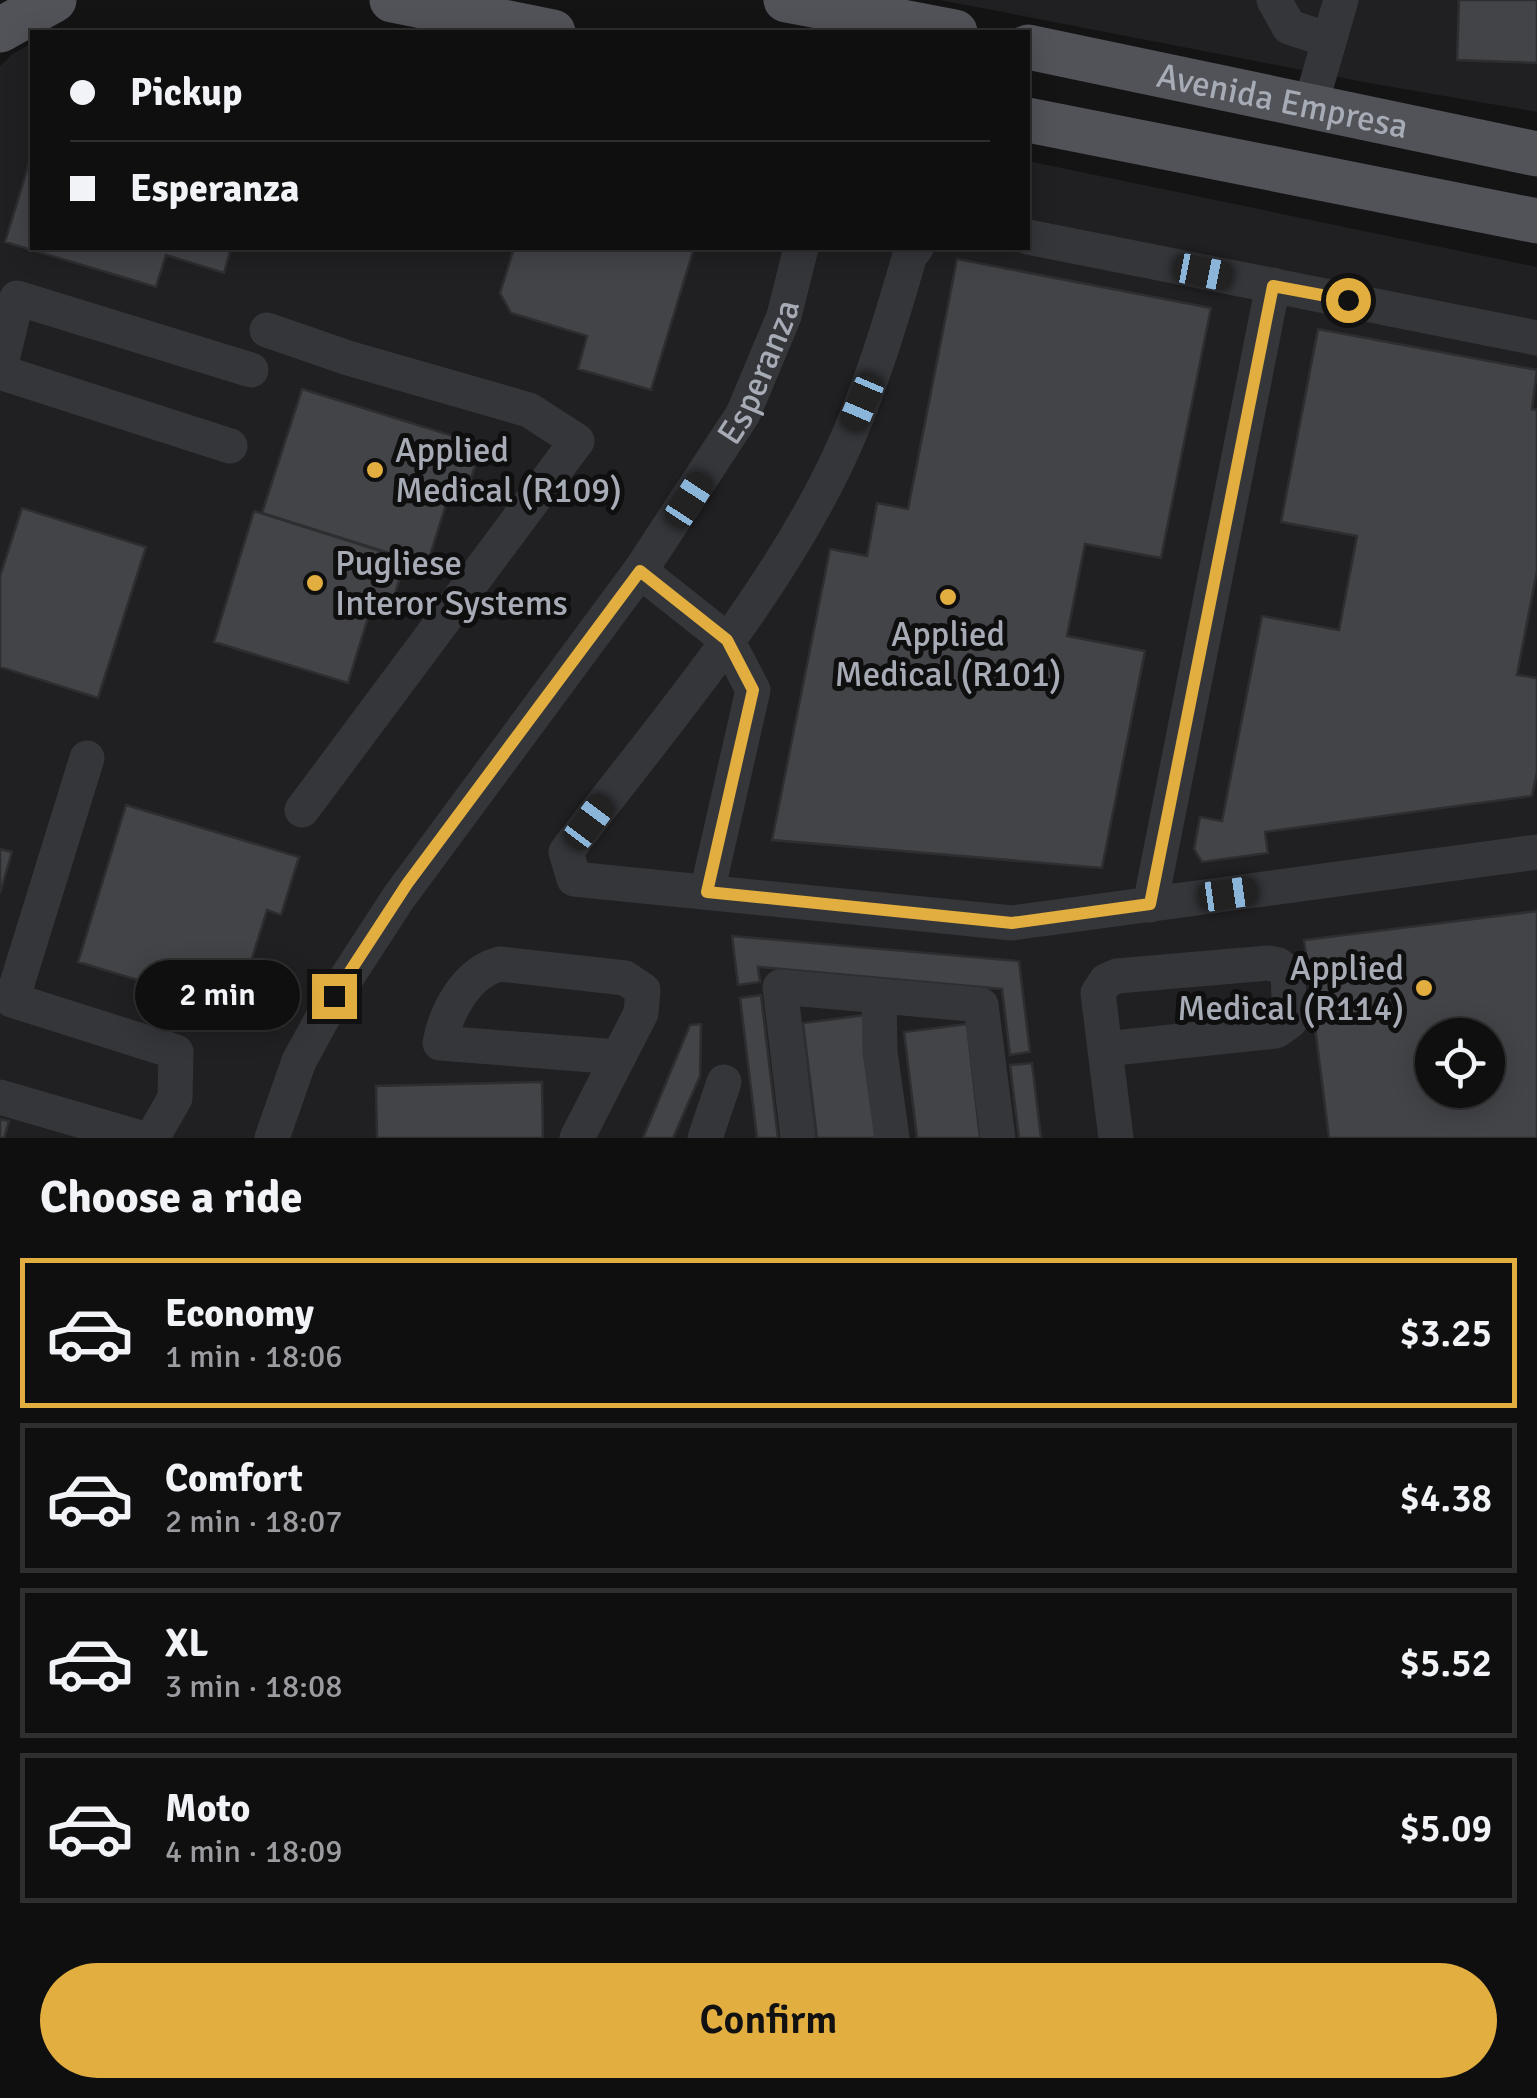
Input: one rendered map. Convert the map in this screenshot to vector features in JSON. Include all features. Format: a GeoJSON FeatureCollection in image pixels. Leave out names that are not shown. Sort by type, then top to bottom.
{"type":"FeatureCollection","features":[{"type":"Feature","properties":{"kind":"main road"},"geometry":{"type":"LineString","coordinates":[[0,30],[54,0]]}},
{"type":"Feature","properties":{"kind":"main road"},"geometry":{"type":"LineString","coordinates":[[392,0],[543,30]]}},
{"type":"Feature","properties":{"kind":"main road"},"geometry":{"type":"LineString","coordinates":[[786,0],[832,13],[942,30]]}},
{"type":"Feature","properties":{"kind":"main road","name":"Avenida Empresa"},"geometry":{"type":"LineString","coordinates":[[1030,47],[1537,154]]}},
{"type":"Feature","properties":{"kind":"main road","name":"Avenida Empresa"},"geometry":{"type":"LineString","coordinates":[[1030,120],[1537,221]]}},
{"type":"Feature","properties":{"kind":"street"},"geometry":{"type":"LineString","coordinates":[[1274,0],[1289,27],[1329,40]]}},
{"type":"Feature","properties":{"kind":"street"},"geometry":{"type":"LineString","coordinates":[[1310,106],[1340,0]]}},
{"type":"Feature","properties":{"kind":"street"},"geometry":{"type":"LineString","coordinates":[[1030,237],[1537,338]]}},
{"type":"Feature","properties":{"kind":"street","name":"Esperanza"},"geometry":{"type":"LineString","coordinates":[[272,1138],[299,1060],[334,996],[388,913],[640,571],[742,414],[784,316],[800,250]]}},
{"type":"Feature","properties":{"kind":"street"},"geometry":{"type":"LineString","coordinates":[[914,250],[876,371],[836,464],[786,556],[566,852],[574,879],[1012,923],[1537,852]]}},
{"type":"Feature","properties":{"kind":"street"},"geometry":{"type":"LineString","coordinates":[[1150,904],[1273,286]]}},
{"type":"Feature","properties":{"kind":"street"},"geometry":{"type":"LineString","coordinates":[[230,446],[0,370],[17,298],[251,370]]}},
{"type":"Feature","properties":{"kind":"street"},"geometry":{"type":"LineString","coordinates":[[266,330],[529,410],[577,441],[302,810]]}},
{"type":"Feature","properties":{"kind":"street"},"geometry":{"type":"LineString","coordinates":[[640,571],[727,640],[753,690],[707,892]]}},
{"type":"Feature","properties":{"kind":"street"},"geometry":{"type":"LineString","coordinates":[[87,758],[12,1000],[176,1052],[175,1098],[152,1138]]}},
{"type":"Feature","properties":{"kind":"street"},"geometry":{"type":"LineString","coordinates":[[1105,1049],[1276,1032],[1290,1021],[1288,973],[1278,964],[1268,962],[1117,976],[1106,981],[1098,993],[1116,1138]]}},
{"type":"Feature","properties":{"kind":"street"},"geometry":{"type":"LineString","coordinates":[[577,1138],[641,1013],[644,990],[625,978],[500,964],[480,969],[445,1018],[440,1043],[618,1057]]}},
{"type":"Feature","properties":{"kind":"street"},"geometry":{"type":"LineString","coordinates":[[798,1138],[780,988],[982,1005],[998,1138]]}},
{"type":"Feature","properties":{"kind":"street"},"geometry":{"type":"LineString","coordinates":[[879,997],[880,1052],[892,1138]]}},
{"type":"Feature","properties":{"kind":"street"},"geometry":{"type":"LineString","coordinates":[[705,1138],[724,1082]]}},
{"type":"Feature","properties":{"kind":"street"},"geometry":{"type":"LineString","coordinates":[[0,1098],[141,1138]]}},
{"type":"Feature","properties":{"kind":"shaded area"},"geometry":{"type":"Polygon","coordinates":[[[940,0],[1537,0],[1537,112],[1369,83],[940,0]]]}},
{"type":"Feature","properties":{"kind":"shaded area"},"geometry":{"type":"Polygon","coordinates":[[[30,44],[30,250],[1030,250],[1030,161],[1537,267],[1537,1138],[0,1138],[0,66],[30,44]]]}},
{"type":"Feature","properties":{"kind":"building"},"geometry":{"type":"Polygon","coordinates":[[[1459,0],[1537,0],[1537,63],[1457,60],[1459,0]]]}},
{"type":"Feature","properties":{"kind":"building"},"geometry":{"type":"Polygon","coordinates":[[[30,160],[30,249],[5,242],[30,160]]]}},
{"type":"Feature","properties":{"kind":"building"},"geometry":{"type":"Polygon","coordinates":[[[32,250],[230,250],[224,273],[166,255],[156,287],[32,250]]]}},
{"type":"Feature","properties":{"kind":"building"},"geometry":{"type":"Polygon","coordinates":[[[513,250],[693,250],[651,390],[578,369],[587,336],[511,313],[500,293],[513,250]]]}},
{"type":"Feature","properties":{"kind":"building","name":"Applied Medical (R101)"},"geometry":{"type":"Polygon","coordinates":[[[957,259],[1211,308],[1161,558],[1085,544],[1067,636],[1145,651],[1102,868],[772,840],[830,549],[867,556],[877,503],[908,509],[957,259]]]}},
{"type":"Feature","properties":{"kind":"building"},"geometry":{"type":"Polygon","coordinates":[[[1318,329],[1537,370],[1532,409],[1537,410],[1537,571],[1517,675],[1537,678],[1537,772],[1532,796],[1265,832],[1268,853],[1202,862],[1194,849],[1200,817],[1222,821],[1262,616],[1339,630],[1357,536],[1281,522],[1318,329]]]}},
{"type":"Feature","properties":{"kind":"building","name":"Applied Medical (R109)"},"geometry":{"type":"Polygon","coordinates":[[[302,389],[482,445],[464,500],[449,495],[427,565],[262,513],[302,389]]]}},
{"type":"Feature","properties":{"kind":"building"},"geometry":{"type":"Polygon","coordinates":[[[22,508],[146,547],[98,698],[0,667],[0,576],[22,508]]]}},
{"type":"Feature","properties":{"kind":"building","name":"Pugliese Interor Systems"},"geometry":{"type":"Polygon","coordinates":[[[254,511],[406,559],[389,613],[371,608],[348,683],[214,642],[254,511]]]}},
{"type":"Feature","properties":{"kind":"building"},"geometry":{"type":"Polygon","coordinates":[[[126,805],[299,857],[281,915],[267,910],[236,1010],[78,962],[126,805]]]}},
{"type":"Feature","properties":{"kind":"building"},"geometry":{"type":"Polygon","coordinates":[[[0,849],[12,852],[0,893],[0,849]]]}},
{"type":"Feature","properties":{"kind":"building","name":"Applied Medical (R114)"},"geometry":{"type":"Polygon","coordinates":[[[1537,911],[1537,1138],[1329,1138],[1304,940],[1537,911]]]}},
{"type":"Feature","properties":{"kind":"building"},"geometry":{"type":"Polygon","coordinates":[[[732,936],[1019,961],[1030,1052],[1010,1055],[1002,989],[758,967],[760,982],[738,985],[732,936]]]}},
{"type":"Feature","properties":{"kind":"building"},"geometry":{"type":"Polygon","coordinates":[[[761,995],[778,1138],[757,1138],[740,998],[761,995]]]}},
{"type":"Feature","properties":{"kind":"building"},"geometry":{"type":"Polygon","coordinates":[[[865,1015],[880,1138],[817,1138],[803,1023],[865,1015]]]}},
{"type":"Feature","properties":{"kind":"building"},"geometry":{"type":"Polygon","coordinates":[[[701,1024],[700,1076],[673,1138],[643,1138],[690,1025],[701,1024]]]}},
{"type":"Feature","properties":{"kind":"building"},"geometry":{"type":"Polygon","coordinates":[[[967,1024],[980,1138],[917,1138],[904,1032],[967,1024]]]}},
{"type":"Feature","properties":{"kind":"building"},"geometry":{"type":"Polygon","coordinates":[[[1032,1063],[1041,1138],[1019,1138],[1010,1065],[1032,1063]]]}},
{"type":"Feature","properties":{"kind":"building"},"geometry":{"type":"Polygon","coordinates":[[[542,1082],[543,1138],[377,1138],[376,1086],[542,1082]]]}},
{"type":"Feature","properties":{"kind":"building"},"geometry":{"type":"Polygon","coordinates":[[[0,1119],[9,1121],[4,1138],[0,1138],[0,1119]]]}},
{"type":"Feature","properties":{"kind":"place","name":"Applied Medical (R109)"},"geometry":{"type":"Point","coordinates":[375,470]}},
{"type":"Feature","properties":{"kind":"place","name":"Pugliese Interor Systems"},"geometry":{"type":"Point","coordinates":[315,583]}},
{"type":"Feature","properties":{"kind":"place","name":"Applied Medical (R101)"},"geometry":{"type":"Point","coordinates":[948,597]}},
{"type":"Feature","properties":{"kind":"place","name":"Applied Medical (R114)"},"geometry":{"type":"Point","coordinates":[1424,988]}},
{"type":"Feature","properties":{"kind":"route"},"geometry":{"type":"LineString","coordinates":[[334,996],[407,884],[640,571],[727,640],[753,690],[707,892],[1012,923],[1150,904],[1273,286],[1348,300]]}}]}
